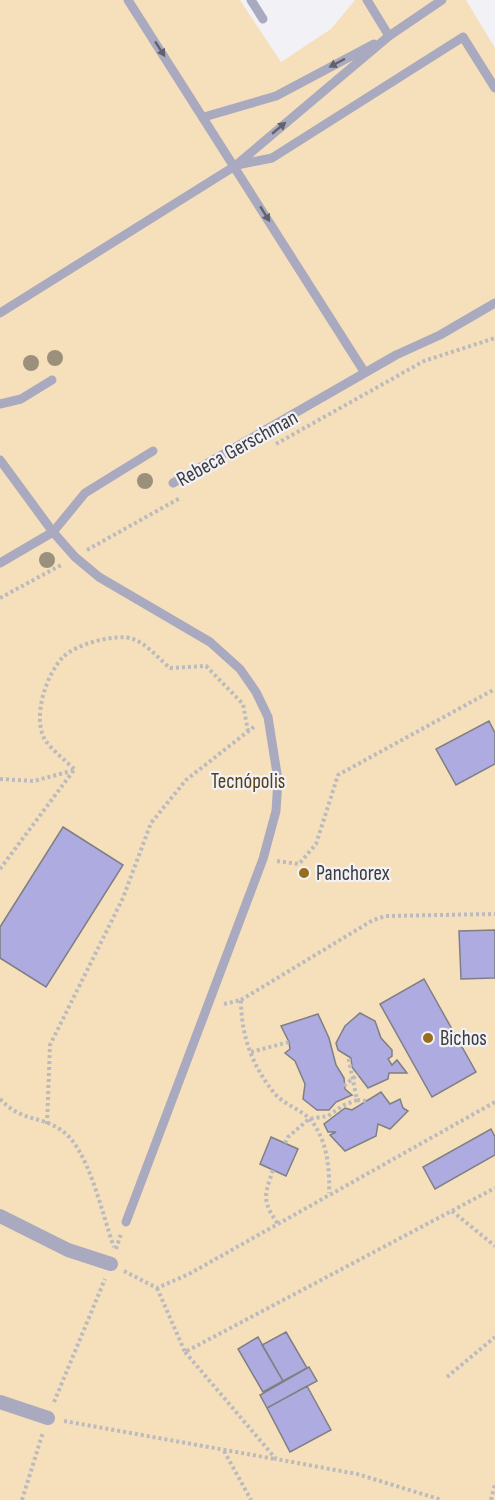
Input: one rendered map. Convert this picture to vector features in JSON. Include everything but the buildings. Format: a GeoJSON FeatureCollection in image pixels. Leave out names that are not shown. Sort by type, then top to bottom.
{"type":"FeatureCollection","features":[{"type":"Feature","properties":{"kind":"street"},"geometry":{"type":"LineString","coordinates":[[0,1216],[68,1250],[111,1264]]}},
{"type":"Feature","properties":{"kind":"street"},"geometry":{"type":"LineString","coordinates":[[0,1402],[48,1418]]}},
{"type":"Feature","properties":{"kind":"lane"},"geometry":{"type":"LineString","coordinates":[[128,0],[364,373]]}},
{"type":"Feature","properties":{"kind":"lane"},"geometry":{"type":"LineString","coordinates":[[251,0],[263,19]]}},
{"type":"Feature","properties":{"kind":"lane"},"geometry":{"type":"LineString","coordinates":[[367,0],[389,36]]}},
{"type":"Feature","properties":{"kind":"lane"},"geometry":{"type":"LineString","coordinates":[[0,313],[235,166],[389,36],[442,0]]}},
{"type":"Feature","properties":{"kind":"lane"},"geometry":{"type":"LineString","coordinates":[[204,117],[276,96],[389,36]]}},
{"type":"Feature","properties":{"kind":"lane"},"geometry":{"type":"LineString","coordinates":[[235,166],[272,158],[463,37],[495,88]]}},
{"type":"Feature","properties":{"kind":"lane"},"geometry":{"type":"LineString","coordinates":[[173,483],[364,373],[495,303]]}},
{"type":"Feature","properties":{"kind":"lane"},"geometry":{"type":"LineString","coordinates":[[0,404],[21,399],[52,380]]}},
{"type":"Feature","properties":{"kind":"lane"},"geometry":{"type":"LineString","coordinates":[[0,563],[53,532],[85,494],[153,451]]}},
{"type":"Feature","properties":{"kind":"lane"},"geometry":{"type":"LineString","coordinates":[[0,460],[53,532],[75,557],[99,577],[210,642],[240,669],[267,717],[278,780],[276,811],[263,859],[209,1008],[126,1222]]}},
{"type":"Feature","properties":{"kind":"path","name":"Rebeca Gerschman"},"geometry":{"type":"LineString","coordinates":[[270,447],[424,361],[495,338]]}},
{"type":"Feature","properties":{"kind":"path","name":"Rebeca Gerschman"},"geometry":{"type":"LineString","coordinates":[[0,598],[188,493]]}},
{"type":"Feature","properties":{"kind":"path"},"geometry":{"type":"LineString","coordinates":[[75,770],[45,739],[40,712],[48,679],[64,656],[112,637],[134,639],[170,668],[206,666],[243,704],[248,730]]}},
{"type":"Feature","properties":{"kind":"path"},"geometry":{"type":"LineString","coordinates":[[263,859],[299,864],[316,844],[338,775],[495,689]]}},
{"type":"Feature","properties":{"kind":"path"},"geometry":{"type":"LineString","coordinates":[[47,1124],[50,1045],[123,898],[151,823],[186,780],[267,717]]}},
{"type":"Feature","properties":{"kind":"path"},"geometry":{"type":"LineString","coordinates":[[0,779],[34,781],[75,770]]}},
{"type":"Feature","properties":{"kind":"path"},"geometry":{"type":"LineString","coordinates":[[0,869],[75,770]]}},
{"type":"Feature","properties":{"kind":"path"},"geometry":{"type":"LineString","coordinates":[[209,1008],[242,1000],[373,920],[386,916],[495,914]]}},
{"type":"Feature","properties":{"kind":"path"},"geometry":{"type":"LineString","coordinates":[[242,1000],[242,1027],[251,1052],[277,1096],[309,1119],[321,1139],[326,1155],[329,1194]]}},
{"type":"Feature","properties":{"kind":"path"},"geometry":{"type":"LineString","coordinates":[[251,1052],[289,1042]]}},
{"type":"Feature","properties":{"kind":"path"},"geometry":{"type":"LineString","coordinates":[[348,1056],[357,1100]]}},
{"type":"Feature","properties":{"kind":"path"},"geometry":{"type":"LineString","coordinates":[[344,1086],[358,1074]]}},
{"type":"Feature","properties":{"kind":"path"},"geometry":{"type":"LineString","coordinates":[[0,1099],[12,1112],[61,1129],[78,1146],[115,1250]]}},
{"type":"Feature","properties":{"kind":"path"},"geometry":{"type":"LineString","coordinates":[[285,1143],[288,1137],[309,1119],[328,1116],[344,1105],[357,1100],[366,1101]]}},
{"type":"Feature","properties":{"kind":"path"},"geometry":{"type":"LineString","coordinates":[[157,1288],[189,1274],[495,1102]]}},
{"type":"Feature","properties":{"kind":"path"},"geometry":{"type":"LineString","coordinates":[[273,1170],[265,1193],[266,1207],[278,1224]]}},
{"type":"Feature","properties":{"kind":"path"},"geometry":{"type":"LineString","coordinates":[[185,1352],[495,1188]]}},
{"type":"Feature","properties":{"kind":"path"},"geometry":{"type":"LineString","coordinates":[[452,1211],[495,1246]]}},
{"type":"Feature","properties":{"kind":"path"},"geometry":{"type":"LineString","coordinates":[[22,1500],[48,1418],[126,1222]]}},
{"type":"Feature","properties":{"kind":"path"},"geometry":{"type":"LineString","coordinates":[[111,1264],[157,1288],[185,1352],[276,1459]]}},
{"type":"Feature","properties":{"kind":"path"},"geometry":{"type":"LineString","coordinates":[[447,1377],[495,1336]]}},
{"type":"Feature","properties":{"kind":"path"},"geometry":{"type":"LineString","coordinates":[[48,1418],[357,1474],[442,1500]]}},
{"type":"Feature","properties":{"kind":"path"},"geometry":{"type":"LineString","coordinates":[[224,1450],[251,1500]]}},
{"type":"Feature","properties":{"kind":"path"},"geometry":{"type":"LineString","coordinates":[[491,1500],[495,1484]]}},
{"type":"Feature","properties":{"kind":"green space","name":"Tecnópolis"},"geometry":{"type":"Polygon","coordinates":[[[0,0],[240,0],[281,62],[331,29],[355,0],[466,0],[495,48],[495,1500],[0,1500],[0,0]]]}},
{"type":"Feature","properties":{"kind":"place","name":"Panchorex"},"geometry":{"type":"Point","coordinates":[304,873]}},
{"type":"Feature","properties":{"kind":"place","name":"Bichos"},"geometry":{"type":"Point","coordinates":[428,1038]}}]}
